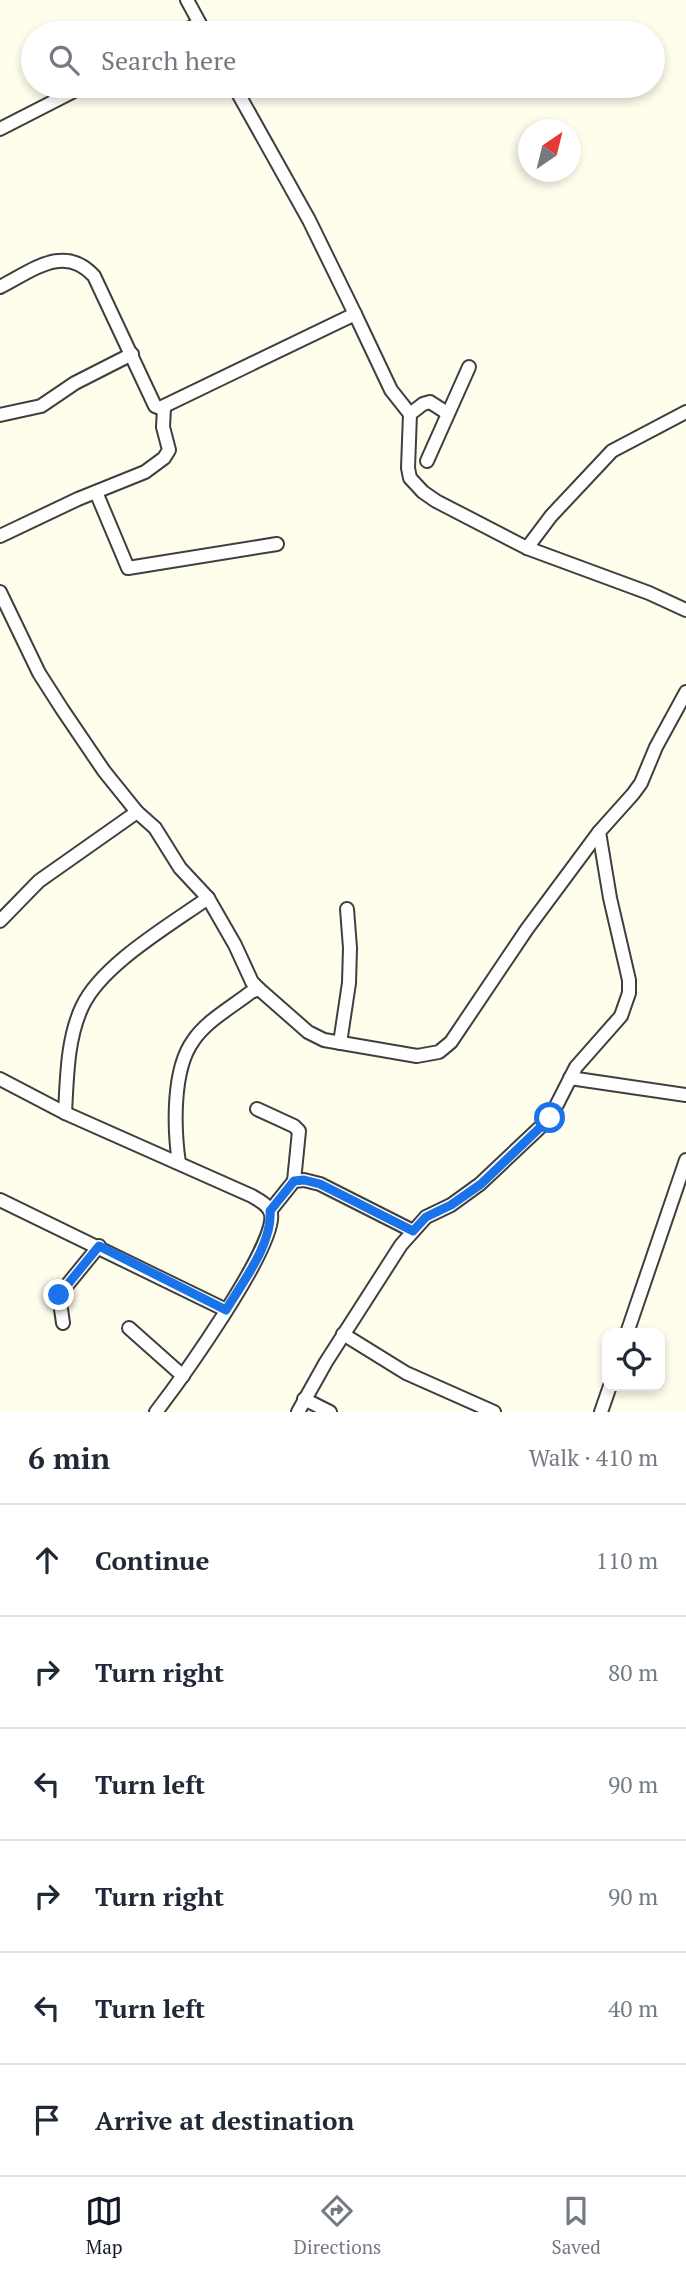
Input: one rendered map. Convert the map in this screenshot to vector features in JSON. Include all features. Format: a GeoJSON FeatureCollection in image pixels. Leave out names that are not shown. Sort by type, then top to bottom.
{"type":"FeatureCollection","features":[{"type":"Feature","properties":{"kind":"street"},"geometry":{"type":"LineString","coordinates":[[187,0],[198,21]]}},
{"type":"Feature","properties":{"kind":"street"},"geometry":{"type":"LineString","coordinates":[[0,129],[61,98]]}},
{"type":"Feature","properties":{"kind":"street"},"geometry":{"type":"LineString","coordinates":[[241,98],[309,220],[391,390],[409,411],[408,468],[415,486],[436,501],[527,548],[649,593],[686,610]]}},
{"type":"Feature","properties":{"kind":"street"},"geometry":{"type":"LineString","coordinates":[[0,287],[55,259],[73,260],[85,266],[94,276],[155,406],[164,408],[355,314]]}},
{"type":"Feature","properties":{"kind":"street"},"geometry":{"type":"LineString","coordinates":[[0,415],[41,406],[75,383],[132,354]]}},
{"type":"Feature","properties":{"kind":"street"},"geometry":{"type":"LineString","coordinates":[[427,461],[469,367]]}},
{"type":"Feature","properties":{"kind":"street"},"geometry":{"type":"LineString","coordinates":[[409,411],[430,402],[447,413]]}},
{"type":"Feature","properties":{"kind":"street"},"geometry":{"type":"LineString","coordinates":[[0,536],[145,472],[168,454],[163,427],[164,408]]}},
{"type":"Feature","properties":{"kind":"street"},"geometry":{"type":"LineString","coordinates":[[527,548],[551,516],[612,451],[686,412]]}},
{"type":"Feature","properties":{"kind":"street"},"geometry":{"type":"LineString","coordinates":[[96,492],[128,568],[276,544]]}},
{"type":"Feature","properties":{"kind":"street"},"geometry":{"type":"LineString","coordinates":[[0,592],[45,682],[104,771],[137,812],[155,828],[180,868],[208,898],[235,945],[252,982],[308,1032],[324,1040],[417,1056],[439,1052],[451,1042],[527,929],[599,832],[640,783],[686,692]]}},
{"type":"Feature","properties":{"kind":"street"},"geometry":{"type":"LineString","coordinates":[[0,921],[39,881],[137,812]]}},
{"type":"Feature","properties":{"kind":"street"},"geometry":{"type":"LineString","coordinates":[[298,1412],[401,1245],[426,1217],[451,1205],[481,1184],[542,1128],[580,1061],[621,1016],[629,993],[627,968],[610,898],[599,832]]}},
{"type":"Feature","properties":{"kind":"street"},"geometry":{"type":"LineString","coordinates":[[65,1113],[70,1048],[80,1009],[88,995],[128,956],[208,898]]}},
{"type":"Feature","properties":{"kind":"street"},"geometry":{"type":"LineString","coordinates":[[340,1042],[349,983],[350,948],[346,909]]}},
{"type":"Feature","properties":{"kind":"street"},"geometry":{"type":"LineString","coordinates":[[179,1163],[175,1114],[178,1085],[187,1052],[200,1032],[251,992],[259,989]]}},
{"type":"Feature","properties":{"kind":"street"},"geometry":{"type":"LineString","coordinates":[[570,1078],[686,1095]]}},
{"type":"Feature","properties":{"kind":"street"},"geometry":{"type":"LineString","coordinates":[[0,1079],[65,1113],[253,1196],[270,1211],[271,1221],[255,1263],[183,1376],[156,1412]]}},
{"type":"Feature","properties":{"kind":"street"},"geometry":{"type":"LineString","coordinates":[[257,1109],[298,1129],[300,1133],[294,1181],[270,1211]]}},
{"type":"Feature","properties":{"kind":"street"},"geometry":{"type":"LineString","coordinates":[[628,1328],[686,1160]]}},
{"type":"Feature","properties":{"kind":"street"},"geometry":{"type":"LineString","coordinates":[[294,1181],[304,1180],[320,1184],[413,1231]]}},
{"type":"Feature","properties":{"kind":"street"},"geometry":{"type":"LineString","coordinates":[[0,1200],[226,1310]]}},
{"type":"Feature","properties":{"kind":"street"},"geometry":{"type":"LineString","coordinates":[[63,1323],[59,1295],[99,1246]]}},
{"type":"Feature","properties":{"kind":"street"},"geometry":{"type":"LineString","coordinates":[[129,1328],[183,1376]]}},
{"type":"Feature","properties":{"kind":"street"},"geometry":{"type":"LineString","coordinates":[[344,1335],[406,1373],[494,1412]]}},
{"type":"Feature","properties":{"kind":"street"},"geometry":{"type":"LineString","coordinates":[[601,1412],[608,1391]]}},
{"type":"Feature","properties":{"kind":"street"},"geometry":{"type":"LineString","coordinates":[[304,1399],[330,1412]]}},
{"type":"Feature","properties":{"kind":"route"},"geometry":{"type":"LineString","coordinates":[[59,1295],[99,1246],[226,1310],[255,1263],[271,1221],[270,1211],[294,1181],[304,1180],[320,1184],[413,1231],[426,1217],[451,1205],[481,1184],[550,1118]]}}]}
